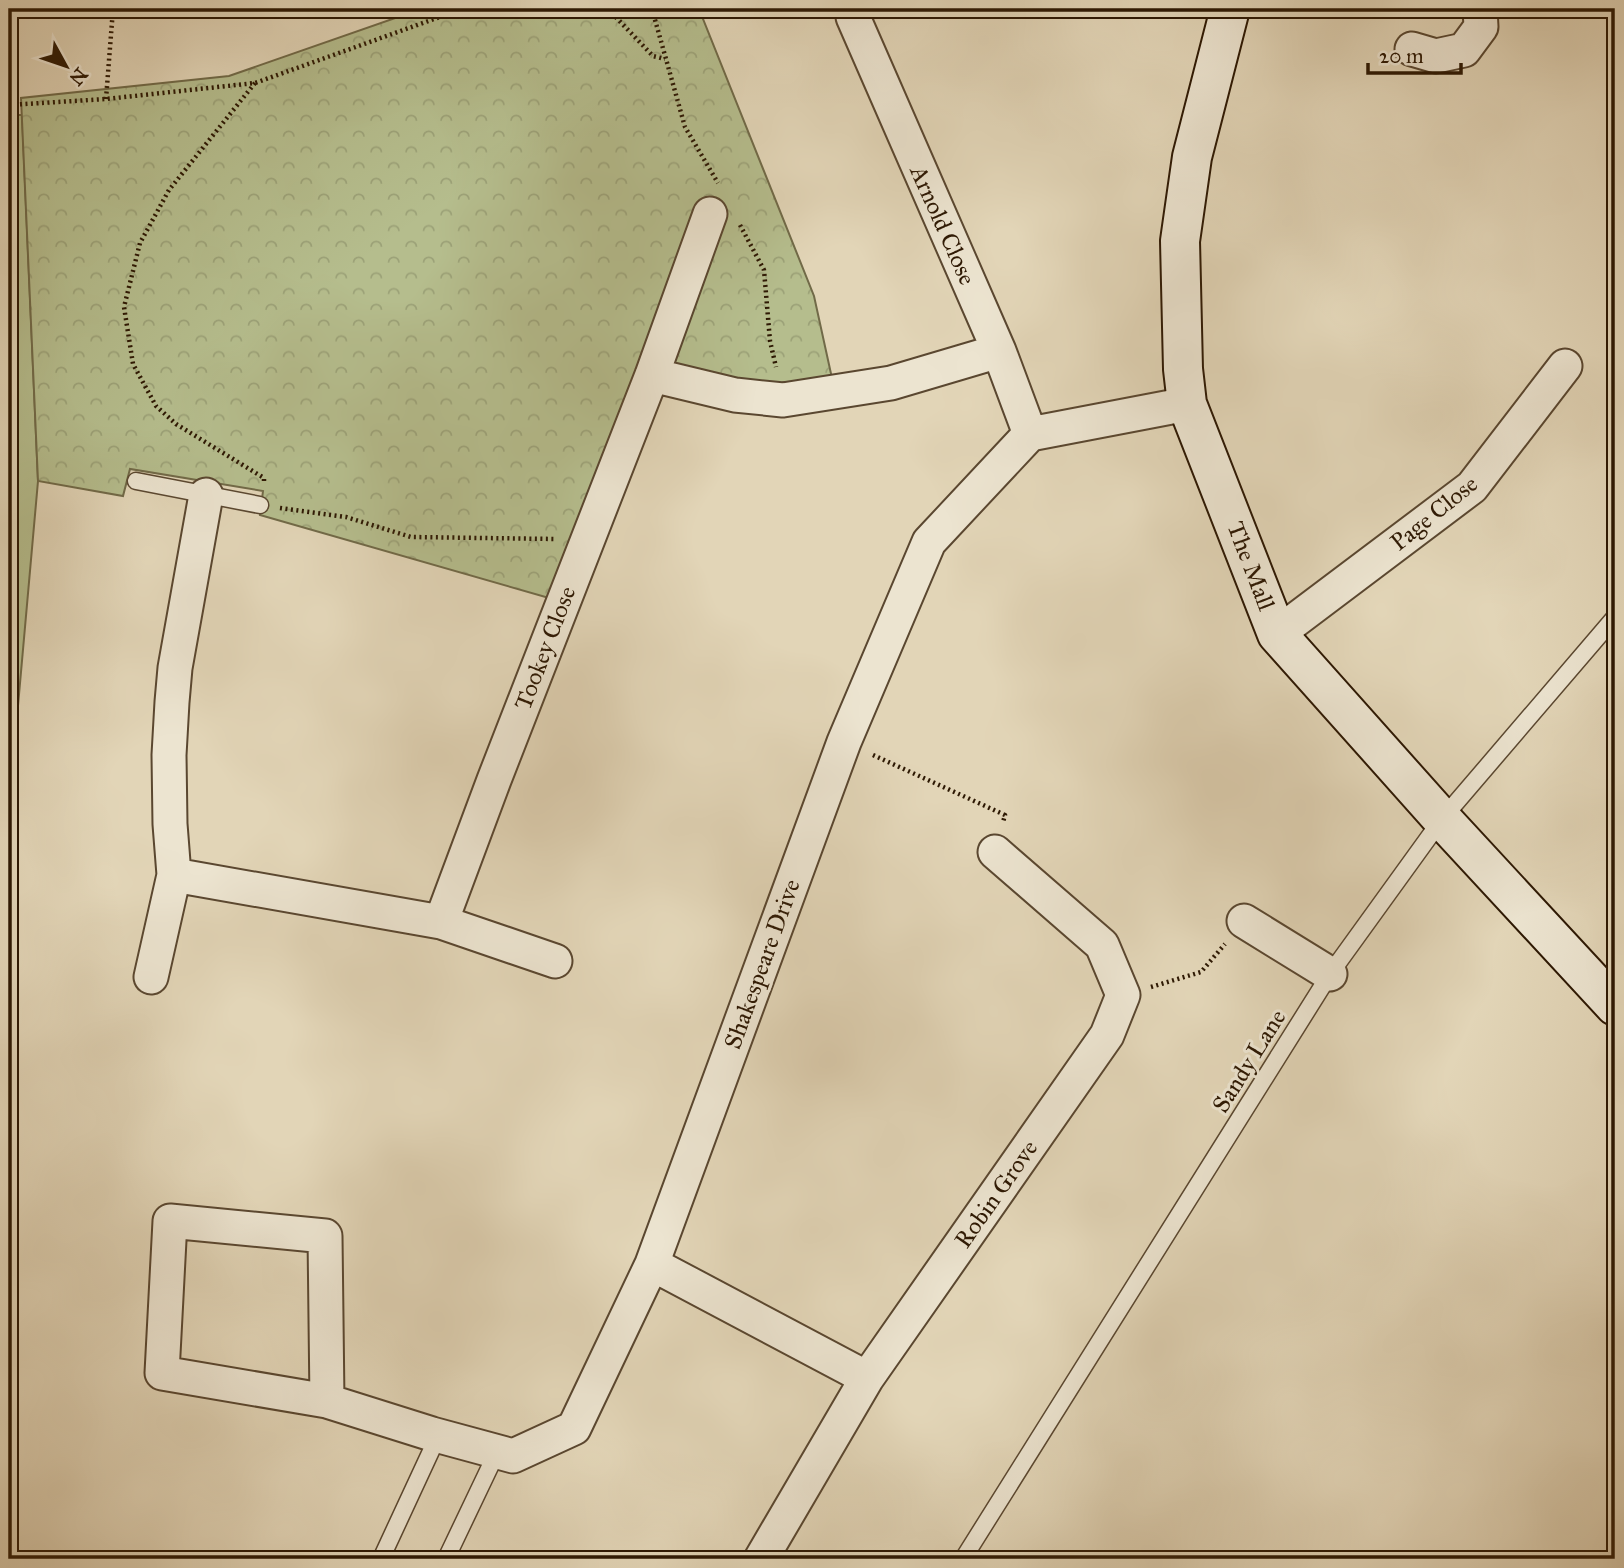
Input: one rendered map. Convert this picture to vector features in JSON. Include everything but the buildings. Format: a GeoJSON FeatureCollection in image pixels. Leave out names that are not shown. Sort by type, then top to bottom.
{"type":"FeatureCollection","features":[{"type":"Feature","properties":{"kind":"street","name":"The Mall"},"geometry":{"type":"LineString","coordinates":[[1230,9],[1192,157],[1180,241],[1183,369],[1187,404],[1277,634],[1442,819],[1615,1006]]}},
{"type":"Feature","properties":{"kind":"street"},"geometry":{"type":"LineString","coordinates":[[1412,49],[1436,56],[1464,50],[1481,27],[1480,9]]}},
{"type":"Feature","properties":{"kind":"street","name":"Arnold Close"},"geometry":{"type":"LineString","coordinates":[[853,17],[999,351],[1030,434]]}},
{"type":"Feature","properties":{"kind":"street","name":"Tookey Close"},"geometry":{"type":"LineString","coordinates":[[441,922],[652,375],[710,214]]}},
{"type":"Feature","properties":{"kind":"street"},"geometry":{"type":"LineString","coordinates":[[652,375],[735,395],[783,400],[891,383],[999,351]]}},
{"type":"Feature","properties":{"kind":"street","name":"Page Close"},"geometry":{"type":"LineString","coordinates":[[1277,634],[1472,487],[1565,366]]}},
{"type":"Feature","properties":{"kind":"street"},"geometry":{"type":"LineString","coordinates":[[1030,434],[1187,404]]}},
{"type":"Feature","properties":{"kind":"street","name":"Shakespeare Drive"},"geometry":{"type":"LineString","coordinates":[[327,1401],[325,1236],[170,1221],[162,1373],[327,1401],[513,1456],[574,1428],[652,1264],[844,742],[929,542],[1030,434]]}},
{"type":"Feature","properties":{"kind":"street"},"geometry":{"type":"LineString","coordinates":[[151,977],[174,875],[169,755],[172,702],[206,495]]}},
{"type":"Feature","properties":{"kind":"street"},"geometry":{"type":"LineString","coordinates":[[995,852],[1102,945],[1123,995]]}},
{"type":"Feature","properties":{"kind":"street"},"geometry":{"type":"LineString","coordinates":[[174,875],[441,922],[555,961]]}},
{"type":"Feature","properties":{"kind":"street"},"geometry":{"type":"LineString","coordinates":[[1244,921],[1329,974]]}},
{"type":"Feature","properties":{"kind":"street","name":"Robin Grove"},"geometry":{"type":"LineString","coordinates":[[761,1559],[867,1378],[1107,1035],[1123,995]]}},
{"type":"Feature","properties":{"kind":"street"},"geometry":{"type":"LineString","coordinates":[[652,1264],[867,1378]]}},
{"type":"Feature","properties":{"kind":"lane"},"geometry":{"type":"LineString","coordinates":[[136,481],[260,505]]}},
{"type":"Feature","properties":{"kind":"lane","name":"Sandy Lane"},"geometry":{"type":"LineString","coordinates":[[963,1559],[1329,974],[1442,819],[1615,617]]}},
{"type":"Feature","properties":{"kind":"lane"},"geometry":{"type":"LineString","coordinates":[[381,1559],[438,1436]]}},
{"type":"Feature","properties":{"kind":"lane"},"geometry":{"type":"LineString","coordinates":[[446,1559],[497,1452]]}},
{"type":"Feature","properties":{"kind":"path"},"geometry":{"type":"LineString","coordinates":[[106,99],[113,9]]}},
{"type":"Feature","properties":{"kind":"path"},"geometry":{"type":"LineString","coordinates":[[9,105],[106,99],[256,83],[462,9]]}},
{"type":"Feature","properties":{"kind":"path"},"geometry":{"type":"LineString","coordinates":[[608,9],[653,57],[665,60]]}},
{"type":"Feature","properties":{"kind":"path"},"geometry":{"type":"LineString","coordinates":[[256,83],[169,190],[140,243],[124,307],[133,364],[156,406],[176,424],[264,478],[260,505],[346,517],[411,537],[516,537],[587,541]]}},
{"type":"Feature","properties":{"kind":"path"},"geometry":{"type":"LineString","coordinates":[[844,742],[1005,816],[995,852]]}},
{"type":"Feature","properties":{"kind":"path"},"geometry":{"type":"LineString","coordinates":[[1123,995],[1201,972],[1244,921]]}},
{"type":"Feature","properties":{"kind":"green space"},"geometry":{"type":"Polygon","coordinates":[[[421,9],[699,9],[814,296],[835,392],[652,375],[563,602],[260,515],[263,491],[130,469],[123,496],[38,481],[21,98],[229,76],[421,9]]]}},
{"type":"Feature","properties":{"kind":"green space"},"geometry":{"type":"Polygon","coordinates":[[[9,115],[22,115],[38,481],[17,717],[9,904],[9,115]]]}}]}
